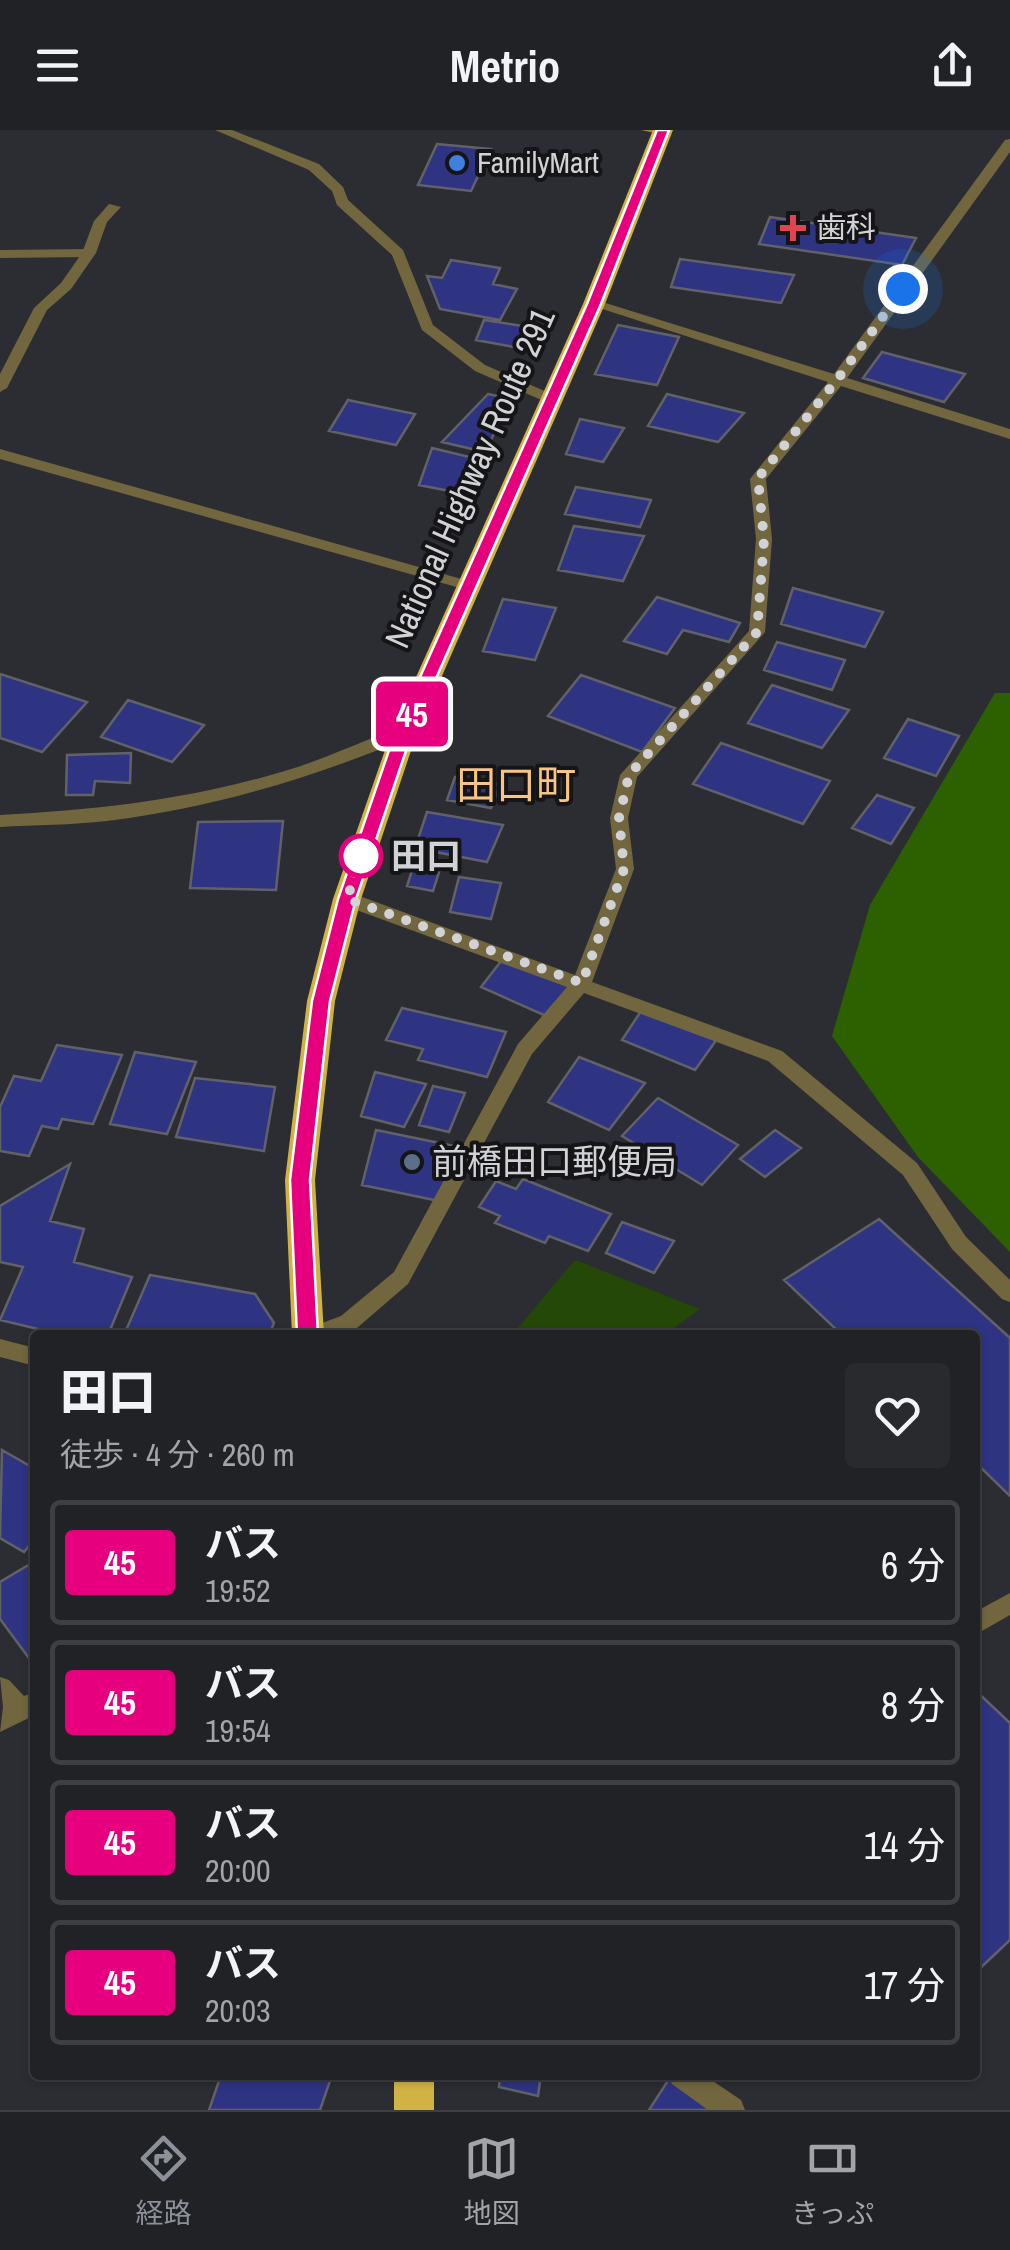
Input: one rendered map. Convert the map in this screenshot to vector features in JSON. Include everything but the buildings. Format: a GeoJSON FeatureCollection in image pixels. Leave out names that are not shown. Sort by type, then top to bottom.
{"type":"FeatureCollection","features":[{"type":"Feature","properties":{"kind":"highway","name":"National Highway Route 291"},"geometry":{"type":"LineString","coordinates":[[311,1330],[300,1180],[321,1001],[347,899],[404,733],[466,585],[594,304],[663,130]]}},
{"type":"Feature","properties":{"kind":"highway"},"geometry":{"type":"LineString","coordinates":[[414,2080],[414,2110]]}},
{"type":"Feature","properties":{"kind":"street"},"geometry":{"type":"LineString","coordinates":[[222,130],[314,167],[338,190],[342,202],[398,254],[426,327],[480,368],[550,399]]}},
{"type":"Feature","properties":{"kind":"street"},"geometry":{"type":"LineString","coordinates":[[647,130],[663,130]]}},
{"type":"Feature","properties":{"kind":"street"},"geometry":{"type":"LineString","coordinates":[[326,1330],[350,1322],[401,1278],[525,1049],[582,983],[624,869],[619,818],[629,775],[757,632],[764,540],[758,478],[837,380],[1010,143]]}},
{"type":"Feature","properties":{"kind":"street"},"geometry":{"type":"LineString","coordinates":[[0,388],[40,308],[66,286],[89,253],[101,221],[114,207]]}},
{"type":"Feature","properties":{"kind":"street"},"geometry":{"type":"LineString","coordinates":[[0,254],[89,253]]}},
{"type":"Feature","properties":{"kind":"street"},"geometry":{"type":"LineString","coordinates":[[594,304],[1010,434]]}},
{"type":"Feature","properties":{"kind":"street"},"geometry":{"type":"LineString","coordinates":[[0,454],[466,585]]}},
{"type":"Feature","properties":{"kind":"street"},"geometry":{"type":"LineString","coordinates":[[0,822],[107,815],[182,801],[344,760],[404,733]]}},
{"type":"Feature","properties":{"kind":"street"},"geometry":{"type":"LineString","coordinates":[[347,899],[775,1056],[910,1169],[958,1243],[1010,1294]]}},
{"type":"Feature","properties":{"kind":"street"},"geometry":{"type":"LineString","coordinates":[[0,1348],[30,1356]]}},
{"type":"Feature","properties":{"kind":"street"},"geometry":{"type":"LineString","coordinates":[[980,1621],[1010,1603]]}},
{"type":"Feature","properties":{"kind":"street"},"geometry":{"type":"LineString","coordinates":[[0,1688],[19,1711]]}},
{"type":"Feature","properties":{"kind":"street"},"geometry":{"type":"LineString","coordinates":[[688,2080],[730,2110]]}},
{"type":"Feature","properties":{"kind":"green space"},"geometry":{"type":"Polygon","coordinates":[[[995,693],[1010,693],[1010,1252],[918,1157],[832,1036],[870,905],[995,693]]]}},
{"type":"Feature","properties":{"kind":"green space"},"geometry":{"type":"Polygon","coordinates":[[[575,1260],[700,1309],[672,1330],[516,1330],[575,1260]]]}},
{"type":"Feature","properties":{"kind":"bus line","name":"45"},"geometry":{"type":"LineString","coordinates":[[308,1330],[300,1180],[321,1001],[347,899],[404,733],[466,585],[594,304],[663,130]]}},
{"type":"Feature","properties":{"kind":"place","name":"FamilyMart"},"geometry":{"type":"Point","coordinates":[457,163]}},
{"type":"Feature","properties":{"kind":"place","name":"歯科"},"geometry":{"type":"Point","coordinates":[793,228]}},
{"type":"Feature","properties":{"kind":"place","name":"田口"},"geometry":{"type":"Point","coordinates":[361,856]}},
{"type":"Feature","properties":{"kind":"place","name":"前橋田口郵便局"},"geometry":{"type":"Point","coordinates":[412,1162]}},
{"type":"Feature","properties":{"kind":"district","name":"田口町"},"geometry":{"type":"Point","coordinates":[516,785]}},
{"type":"Feature","properties":{"kind":"route"},"geometry":{"type":"LineString","coordinates":[[361,856],[347,899],[582,983],[624,869],[619,818],[629,775],[757,632],[764,540],[758,478],[837,380],[903,289]]}}]}
